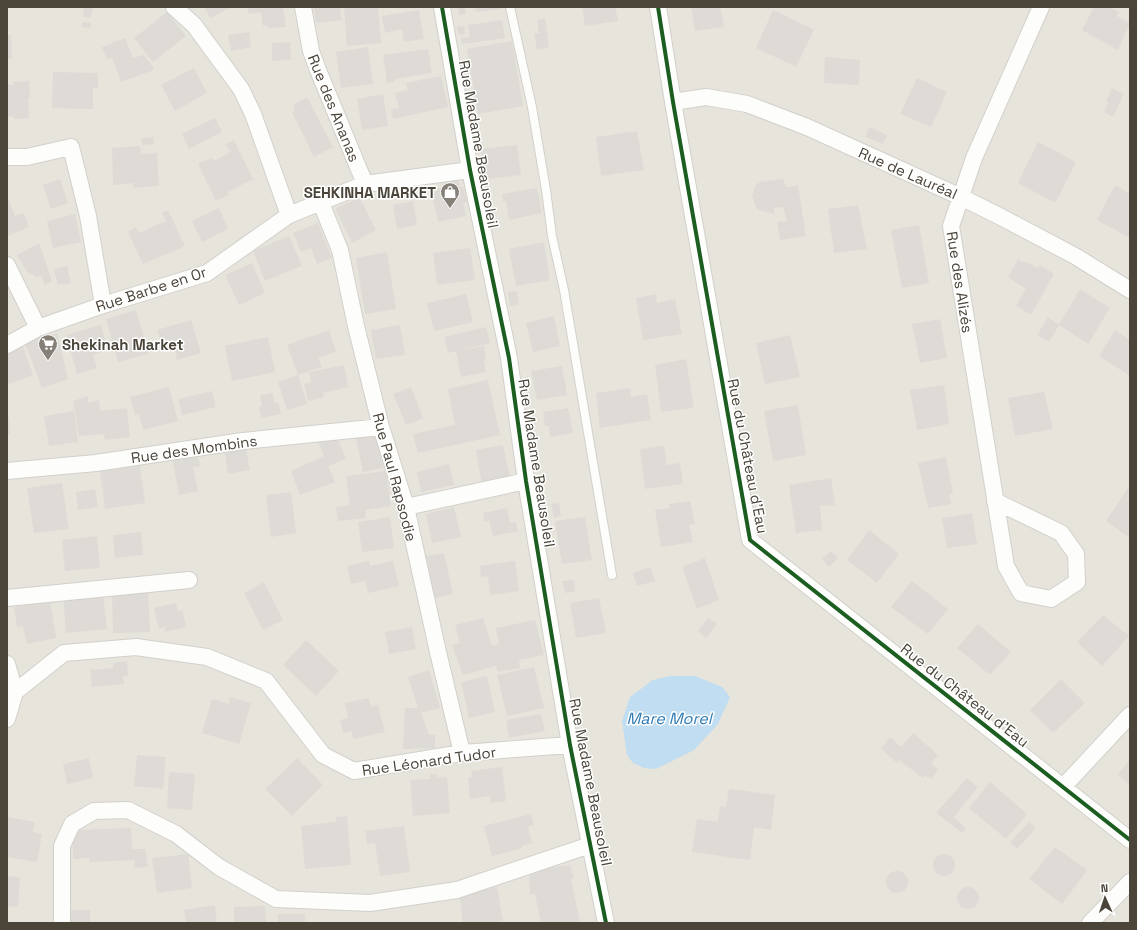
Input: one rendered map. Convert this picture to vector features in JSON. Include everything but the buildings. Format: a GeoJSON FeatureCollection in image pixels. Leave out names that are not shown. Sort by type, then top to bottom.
{"type":"FeatureCollection","features":[{"type":"Feature","properties":{"kind":"street"},"geometry":{"type":"LineString","coordinates":[[174,7],[194,25],[241,89],[253,114],[289,215]]}},
{"type":"Feature","properties":{"kind":"street","name":"Rue des Ananas"},"geometry":{"type":"LineString","coordinates":[[303,7],[311,51],[365,184]]}},
{"type":"Feature","properties":{"kind":"street","name":"Rue Madame Beausoleil"},"geometry":{"type":"LineString","coordinates":[[442,7],[470,170],[509,358],[526,481],[570,745],[606,923]]}},
{"type":"Feature","properties":{"kind":"street","name":"Rue du Château d'Eau"},"geometry":{"type":"LineString","coordinates":[[658,7],[673,102],[750,540],[1130,840]]}},
{"type":"Feature","properties":{"kind":"street","name":"Rue des Alizés"},"geometry":{"type":"LineString","coordinates":[[995,501],[1061,533],[1076,554],[1077,582],[1051,599],[1022,593],[1006,566],[995,501],[951,226],[974,158],[1041,7]]}},
{"type":"Feature","properties":{"kind":"street","name":"Rue de Lauréal"},"geometry":{"type":"LineString","coordinates":[[673,102],[706,96],[747,104],[806,127],[961,197],[1075,256],[1130,290]]}},
{"type":"Feature","properties":{"kind":"street"},"geometry":{"type":"LineString","coordinates":[[7,157],[27,157],[71,147],[88,216],[103,304]]}},
{"type":"Feature","properties":{"kind":"street","name":"Rue Barbe en Or"},"geometry":{"type":"LineString","coordinates":[[7,345],[38,328],[103,304],[207,274],[289,215],[365,184],[470,170]]}},
{"type":"Feature","properties":{"kind":"street","name":"Rue Paul Rapsodie"},"geometry":{"type":"LineString","coordinates":[[321,203],[340,250],[356,326],[381,427],[406,506],[462,753]]}},
{"type":"Feature","properties":{"kind":"street"},"geometry":{"type":"LineString","coordinates":[[7,266],[38,328]]}},
{"type":"Feature","properties":{"kind":"street","name":"Rue des Mombins"},"geometry":{"type":"LineString","coordinates":[[7,471],[96,463],[243,441],[381,427]]}},
{"type":"Feature","properties":{"kind":"street"},"geometry":{"type":"LineString","coordinates":[[406,506],[526,481]]}},
{"type":"Feature","properties":{"kind":"street"},"geometry":{"type":"LineString","coordinates":[[7,598],[189,580]]}},
{"type":"Feature","properties":{"kind":"street","name":"Rue Léonard Tudor"},"geometry":{"type":"LineString","coordinates":[[15,692],[64,653],[136,647],[207,657],[266,681],[323,755],[354,771],[462,753],[570,745]]}},
{"type":"Feature","properties":{"kind":"street"},"geometry":{"type":"LineString","coordinates":[[7,664],[15,692],[7,719]]}},
{"type":"Feature","properties":{"kind":"street"},"geometry":{"type":"LineString","coordinates":[[1063,787],[1130,715]]}},
{"type":"Feature","properties":{"kind":"street"},"geometry":{"type":"LineString","coordinates":[[62,923],[62,846],[72,824],[94,811],[128,810],[176,834],[219,868],[276,899],[370,903],[457,890],[590,845]]}},
{"type":"Feature","properties":{"kind":"street"},"geometry":{"type":"LineString","coordinates":[[1090,923],[1130,882]]}},
{"type":"Feature","properties":{"kind":"lane"},"geometry":{"type":"LineString","coordinates":[[510,7],[532,107],[552,236],[564,290],[612,575]]}},
{"type":"Feature","properties":{"kind":"shaded area"},"geometry":{"type":"Polygon","coordinates":[[[7,7],[1130,7],[1130,923],[7,923],[7,7]]]}},
{"type":"Feature","properties":{"kind":"water","name":"Mare Morel"},"geometry":{"type":"Polygon","coordinates":[[[670,676],[695,676],[722,687],[730,697],[718,724],[694,750],[656,769],[644,768],[633,763],[627,755],[622,721],[630,697],[653,680],[670,676]]]}},
{"type":"Feature","properties":{"kind":"cycle path"},"geometry":{"type":"LineString","coordinates":[[442,7],[470,170],[509,358],[526,481],[570,745],[606,923]]}},
{"type":"Feature","properties":{"kind":"cycle path"},"geometry":{"type":"LineString","coordinates":[[658,7],[673,102],[750,540],[1130,840]]}},
{"type":"Feature","properties":{"kind":"place","name":"SEHKINHA MARKET"},"geometry":{"type":"Point","coordinates":[450,209]}},
{"type":"Feature","properties":{"kind":"place","name":"Shekinah Market"},"geometry":{"type":"Point","coordinates":[48,361]}}]}
